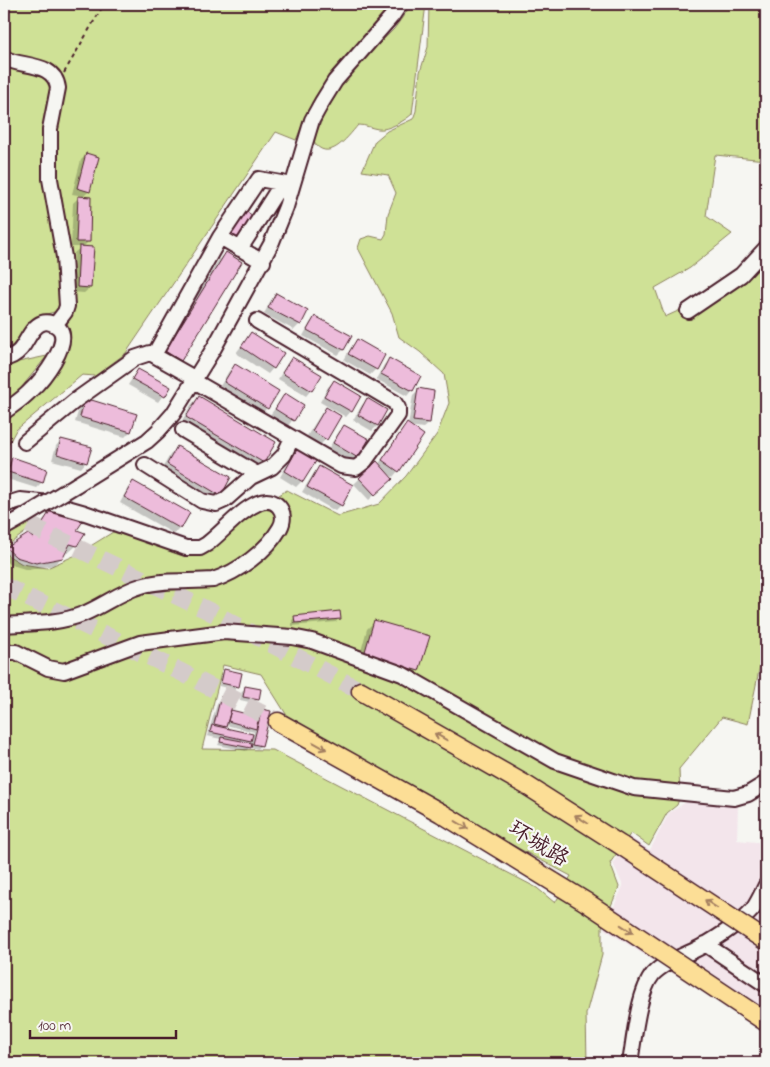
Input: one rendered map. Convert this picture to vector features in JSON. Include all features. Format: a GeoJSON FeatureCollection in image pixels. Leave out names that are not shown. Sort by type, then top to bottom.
{"type":"FeatureCollection","features":[{"type":"Feature","properties":{"kind":"main road","name":"环城路"},"geometry":{"type":"LineString","coordinates":[[362,692],[518,781],[622,846],[766,941]]}},
{"type":"Feature","properties":{"kind":"main road","name":"环城路"},"geometry":{"type":"LineString","coordinates":[[278,722],[441,813],[586,902],[766,1022]]}},
{"type":"Feature","properties":{"kind":"street"},"geometry":{"type":"LineString","coordinates":[[4,528],[138,447],[158,431],[173,414],[195,380],[263,262],[278,229],[287,184],[312,120],[335,81],[392,16],[400,4]]}},
{"type":"Feature","properties":{"kind":"street"},"geometry":{"type":"LineString","coordinates":[[4,58],[18,64],[44,68],[54,76],[58,88],[50,129],[50,179],[64,257],[67,306],[65,312],[55,325]]}},
{"type":"Feature","properties":{"kind":"street"},"geometry":{"type":"LineString","coordinates":[[154,355],[220,237],[259,179],[287,184]]}},
{"type":"Feature","properties":{"kind":"street"},"geometry":{"type":"LineString","coordinates":[[240,249],[287,184]]}},
{"type":"Feature","properties":{"kind":"street"},"geometry":{"type":"LineString","coordinates":[[220,237],[263,262]]}},
{"type":"Feature","properties":{"kind":"street"},"geometry":{"type":"LineString","coordinates":[[688,311],[741,275],[766,248]]}},
{"type":"Feature","properties":{"kind":"street"},"geometry":{"type":"LineString","coordinates":[[25,442],[76,400],[135,358],[150,353],[341,466],[356,468],[365,461],[396,420],[399,411],[394,402],[257,321]]}},
{"type":"Feature","properties":{"kind":"street"},"geometry":{"type":"LineString","coordinates":[[4,359],[13,356],[20,350],[38,324],[46,322],[55,325],[61,331],[63,338],[59,352],[31,390],[4,412]]}},
{"type":"Feature","properties":{"kind":"street"},"geometry":{"type":"LineString","coordinates":[[183,430],[258,474]]}},
{"type":"Feature","properties":{"kind":"street"},"geometry":{"type":"LineString","coordinates":[[145,465],[202,501],[212,504],[225,500],[242,483],[272,467],[284,455],[292,438]]}},
{"type":"Feature","properties":{"kind":"street"},"geometry":{"type":"LineString","coordinates":[[4,505],[29,500],[57,504],[186,548],[200,548],[207,544],[244,512],[261,502],[268,500],[275,503],[282,510],[283,515],[281,526],[267,544],[240,566],[214,580],[142,585],[71,618],[41,623],[4,625]]}},
{"type":"Feature","properties":{"kind":"street"},"geometry":{"type":"LineString","coordinates":[[4,652],[16,652],[48,668],[64,671],[145,642],[224,632],[292,637],[329,646],[388,668],[416,681],[549,759],[634,788],[697,796],[734,798],[748,794],[766,783]]}},
{"type":"Feature","properties":{"kind":"street"},"geometry":{"type":"LineString","coordinates":[[630,1063],[639,1008],[653,974],[667,964],[723,933],[752,909],[766,885]]}},
{"type":"Feature","properties":{"kind":"street"},"geometry":{"type":"LineString","coordinates":[[705,944],[766,985]]}},
{"type":"Feature","properties":{"kind":"path"},"geometry":{"type":"LineString","coordinates":[[57,83],[104,4]]}},
{"type":"Feature","properties":{"kind":"shaded area"},"geometry":{"type":"Polygon","coordinates":[[[686,802],[738,805],[737,840],[766,843],[766,863],[761,887],[747,910],[766,923],[766,1033],[604,929],[623,886],[613,863],[630,837],[650,850],[669,813],[686,802]]]}},
{"type":"Feature","properties":{"kind":"green space"},"geometry":{"type":"Polygon","coordinates":[[[4,4],[393,4],[333,70],[312,102],[296,140],[276,132],[126,353],[95,376],[82,375],[16,430],[4,452],[4,420],[31,399],[65,356],[70,332],[67,322],[54,312],[36,317],[13,345],[4,351],[4,4]]]}},
{"type":"Feature","properties":{"kind":"green space"},"geometry":{"type":"Polygon","coordinates":[[[412,4],[426,4],[412,114],[391,127],[382,129],[358,125],[337,146],[325,150],[319,147],[313,141],[324,115],[347,76],[394,29],[412,4]]]}},
{"type":"Feature","properties":{"kind":"green space"},"geometry":{"type":"Polygon","coordinates":[[[429,4],[766,4],[766,160],[715,155],[706,216],[732,234],[690,268],[655,288],[665,317],[735,285],[766,252],[766,636],[748,724],[722,717],[679,769],[680,796],[677,805],[667,813],[649,846],[631,833],[610,863],[619,887],[602,927],[602,955],[586,1014],[587,1063],[4,1063],[4,553],[22,564],[47,568],[76,555],[113,532],[187,553],[287,490],[338,516],[379,504],[406,476],[437,434],[449,403],[444,374],[420,352],[399,337],[392,313],[358,248],[361,239],[370,236],[383,239],[386,234],[388,214],[396,193],[388,175],[362,171],[375,141],[387,131],[413,119],[416,111],[420,72],[428,47],[429,4]],[[223,665],[202,749],[273,750],[537,888],[555,903],[571,876],[280,723],[286,714],[261,674],[223,665]]]}},
{"type":"Feature","properties":{"kind":"green space"},"geometry":{"type":"Polygon","coordinates":[[[47,356],[12,399],[4,405],[4,365],[47,356]]]}},
{"type":"Feature","properties":{"kind":"green space"},"geometry":{"type":"Polygon","coordinates":[[[38,513],[35,525],[4,548],[4,536],[38,513]]]}},
{"type":"Feature","properties":{"kind":"building"},"geometry":{"type":"Polygon","coordinates":[[[86,153],[99,157],[90,192],[77,188],[86,153]]]}},
{"type":"Feature","properties":{"kind":"building"},"geometry":{"type":"Polygon","coordinates":[[[78,196],[91,197],[90,242],[76,242],[78,196]]]}},
{"type":"Feature","properties":{"kind":"building"},"geometry":{"type":"Polygon","coordinates":[[[242,209],[255,217],[240,240],[227,232],[242,209]]]}},
{"type":"Feature","properties":{"kind":"building"},"geometry":{"type":"Polygon","coordinates":[[[79,246],[94,247],[91,288],[77,287],[79,246]]]}},
{"type":"Feature","properties":{"kind":"building"},"geometry":{"type":"Polygon","coordinates":[[[226,252],[242,262],[181,361],[165,351],[226,252]]]}},
{"type":"Feature","properties":{"kind":"building"},"geometry":{"type":"Polygon","coordinates":[[[276,293],[308,311],[301,325],[268,308],[276,293]]]}},
{"type":"Feature","properties":{"kind":"building"},"geometry":{"type":"Polygon","coordinates":[[[315,316],[352,336],[344,350],[307,330],[315,316]]]}},
{"type":"Feature","properties":{"kind":"building"},"geometry":{"type":"Polygon","coordinates":[[[251,332],[284,353],[274,369],[241,347],[251,332]]]}},
{"type":"Feature","properties":{"kind":"building"},"geometry":{"type":"Polygon","coordinates":[[[357,339],[385,355],[377,370],[348,354],[357,339]]]}},
{"type":"Feature","properties":{"kind":"building"},"geometry":{"type":"Polygon","coordinates":[[[292,357],[322,375],[312,391],[282,373],[292,357]]]}},
{"type":"Feature","properties":{"kind":"building"},"geometry":{"type":"Polygon","coordinates":[[[389,358],[421,376],[413,391],[381,374],[389,358]]]}},
{"type":"Feature","properties":{"kind":"building"},"geometry":{"type":"Polygon","coordinates":[[[235,364],[279,391],[268,409],[224,382],[235,364]]]}},
{"type":"Feature","properties":{"kind":"building"},"geometry":{"type":"Polygon","coordinates":[[[138,369],[171,387],[165,397],[132,379],[138,369]]]}},
{"type":"Feature","properties":{"kind":"building"},"geometry":{"type":"Polygon","coordinates":[[[334,380],[361,396],[352,412],[324,396],[334,380]]]}},
{"type":"Feature","properties":{"kind":"building"},"geometry":{"type":"Polygon","coordinates":[[[418,388],[434,391],[430,423],[413,421],[418,388]]]}},
{"type":"Feature","properties":{"kind":"building"},"geometry":{"type":"Polygon","coordinates":[[[285,393],[304,405],[294,421],[275,409],[285,393]]]}},
{"type":"Feature","properties":{"kind":"building"},"geometry":{"type":"Polygon","coordinates":[[[199,396],[276,442],[264,463],[186,417],[199,396]]]}},
{"type":"Feature","properties":{"kind":"building"},"geometry":{"type":"Polygon","coordinates":[[[85,398],[137,414],[131,432],[80,417],[85,398]]]}},
{"type":"Feature","properties":{"kind":"building"},"geometry":{"type":"Polygon","coordinates":[[[367,398],[387,410],[378,426],[358,415],[367,398]]]}},
{"type":"Feature","properties":{"kind":"building"},"geometry":{"type":"Polygon","coordinates":[[[326,407],[341,416],[327,440],[312,431],[326,407]]]}},
{"type":"Feature","properties":{"kind":"building"},"geometry":{"type":"Polygon","coordinates":[[[407,423],[424,435],[399,472],[382,460],[407,423]]]}},
{"type":"Feature","properties":{"kind":"building"},"geometry":{"type":"Polygon","coordinates":[[[344,425],[369,439],[358,458],[333,443],[344,425]]]}},
{"type":"Feature","properties":{"kind":"building"},"geometry":{"type":"Polygon","coordinates":[[[61,439],[92,447],[87,463],[57,454],[61,439]]]}},
{"type":"Feature","properties":{"kind":"building"},"geometry":{"type":"Polygon","coordinates":[[[177,446],[231,477],[221,496],[167,464],[177,446]]]}},
{"type":"Feature","properties":{"kind":"building"},"geometry":{"type":"Polygon","coordinates":[[[299,446],[318,458],[303,482],[285,471],[299,446]]]}},
{"type":"Feature","properties":{"kind":"building"},"geometry":{"type":"Polygon","coordinates":[[[12,457],[47,469],[43,483],[8,472],[12,457]]]}},
{"type":"Feature","properties":{"kind":"building"},"geometry":{"type":"Polygon","coordinates":[[[377,461],[393,479],[375,495],[359,478],[377,461]]]}},
{"type":"Feature","properties":{"kind":"building"},"geometry":{"type":"Polygon","coordinates":[[[319,466],[353,485],[342,506],[307,487],[319,466]]]}},
{"type":"Feature","properties":{"kind":"building"},"geometry":{"type":"Polygon","coordinates":[[[133,481],[190,513],[181,529],[124,497],[133,481]]]}},
{"type":"Feature","properties":{"kind":"building"},"geometry":{"type":"Polygon","coordinates":[[[50,511],[83,521],[77,530],[85,533],[77,546],[70,544],[63,558],[36,563],[16,557],[6,548],[28,534],[33,538],[50,511]]]}},
{"type":"Feature","properties":{"kind":"building"},"geometry":{"type":"Polygon","coordinates":[[[340,611],[341,619],[295,623],[294,616],[340,611]]]}},
{"type":"Feature","properties":{"kind":"building"},"geometry":{"type":"Polygon","coordinates":[[[374,620],[430,636],[419,671],[364,655],[374,620]]]}},
{"type":"Feature","properties":{"kind":"building"},"geometry":{"type":"Polygon","coordinates":[[[224,669],[242,673],[239,687],[221,683],[224,669]]]}},
{"type":"Feature","properties":{"kind":"building"},"geometry":{"type":"Polygon","coordinates":[[[245,686],[261,689],[259,700],[243,697],[245,686]]]}},
{"type":"Feature","properties":{"kind":"building"},"geometry":{"type":"Polygon","coordinates":[[[221,696],[234,699],[226,727],[214,724],[221,696]]]}},
{"type":"Feature","properties":{"kind":"building"},"geometry":{"type":"Polygon","coordinates":[[[262,709],[271,711],[262,746],[253,744],[262,709]]]}},
{"type":"Feature","properties":{"kind":"building"},"geometry":{"type":"Polygon","coordinates":[[[231,710],[259,717],[256,729],[228,721],[231,710]]]}},
{"type":"Feature","properties":{"kind":"building"},"geometry":{"type":"Polygon","coordinates":[[[212,725],[253,734],[251,741],[210,732],[212,725]]]}},
{"type":"Feature","properties":{"kind":"building"},"geometry":{"type":"Polygon","coordinates":[[[221,737],[252,743],[251,748],[220,742],[221,737]]]}},
{"type":"Feature","properties":{"kind":"tunnel"},"geometry":{"type":"LineString","coordinates":[[4,513],[209,611],[361,691]]}},
{"type":"Feature","properties":{"kind":"tunnel"},"geometry":{"type":"LineString","coordinates":[[4,586],[179,671],[278,722]]}}]}
